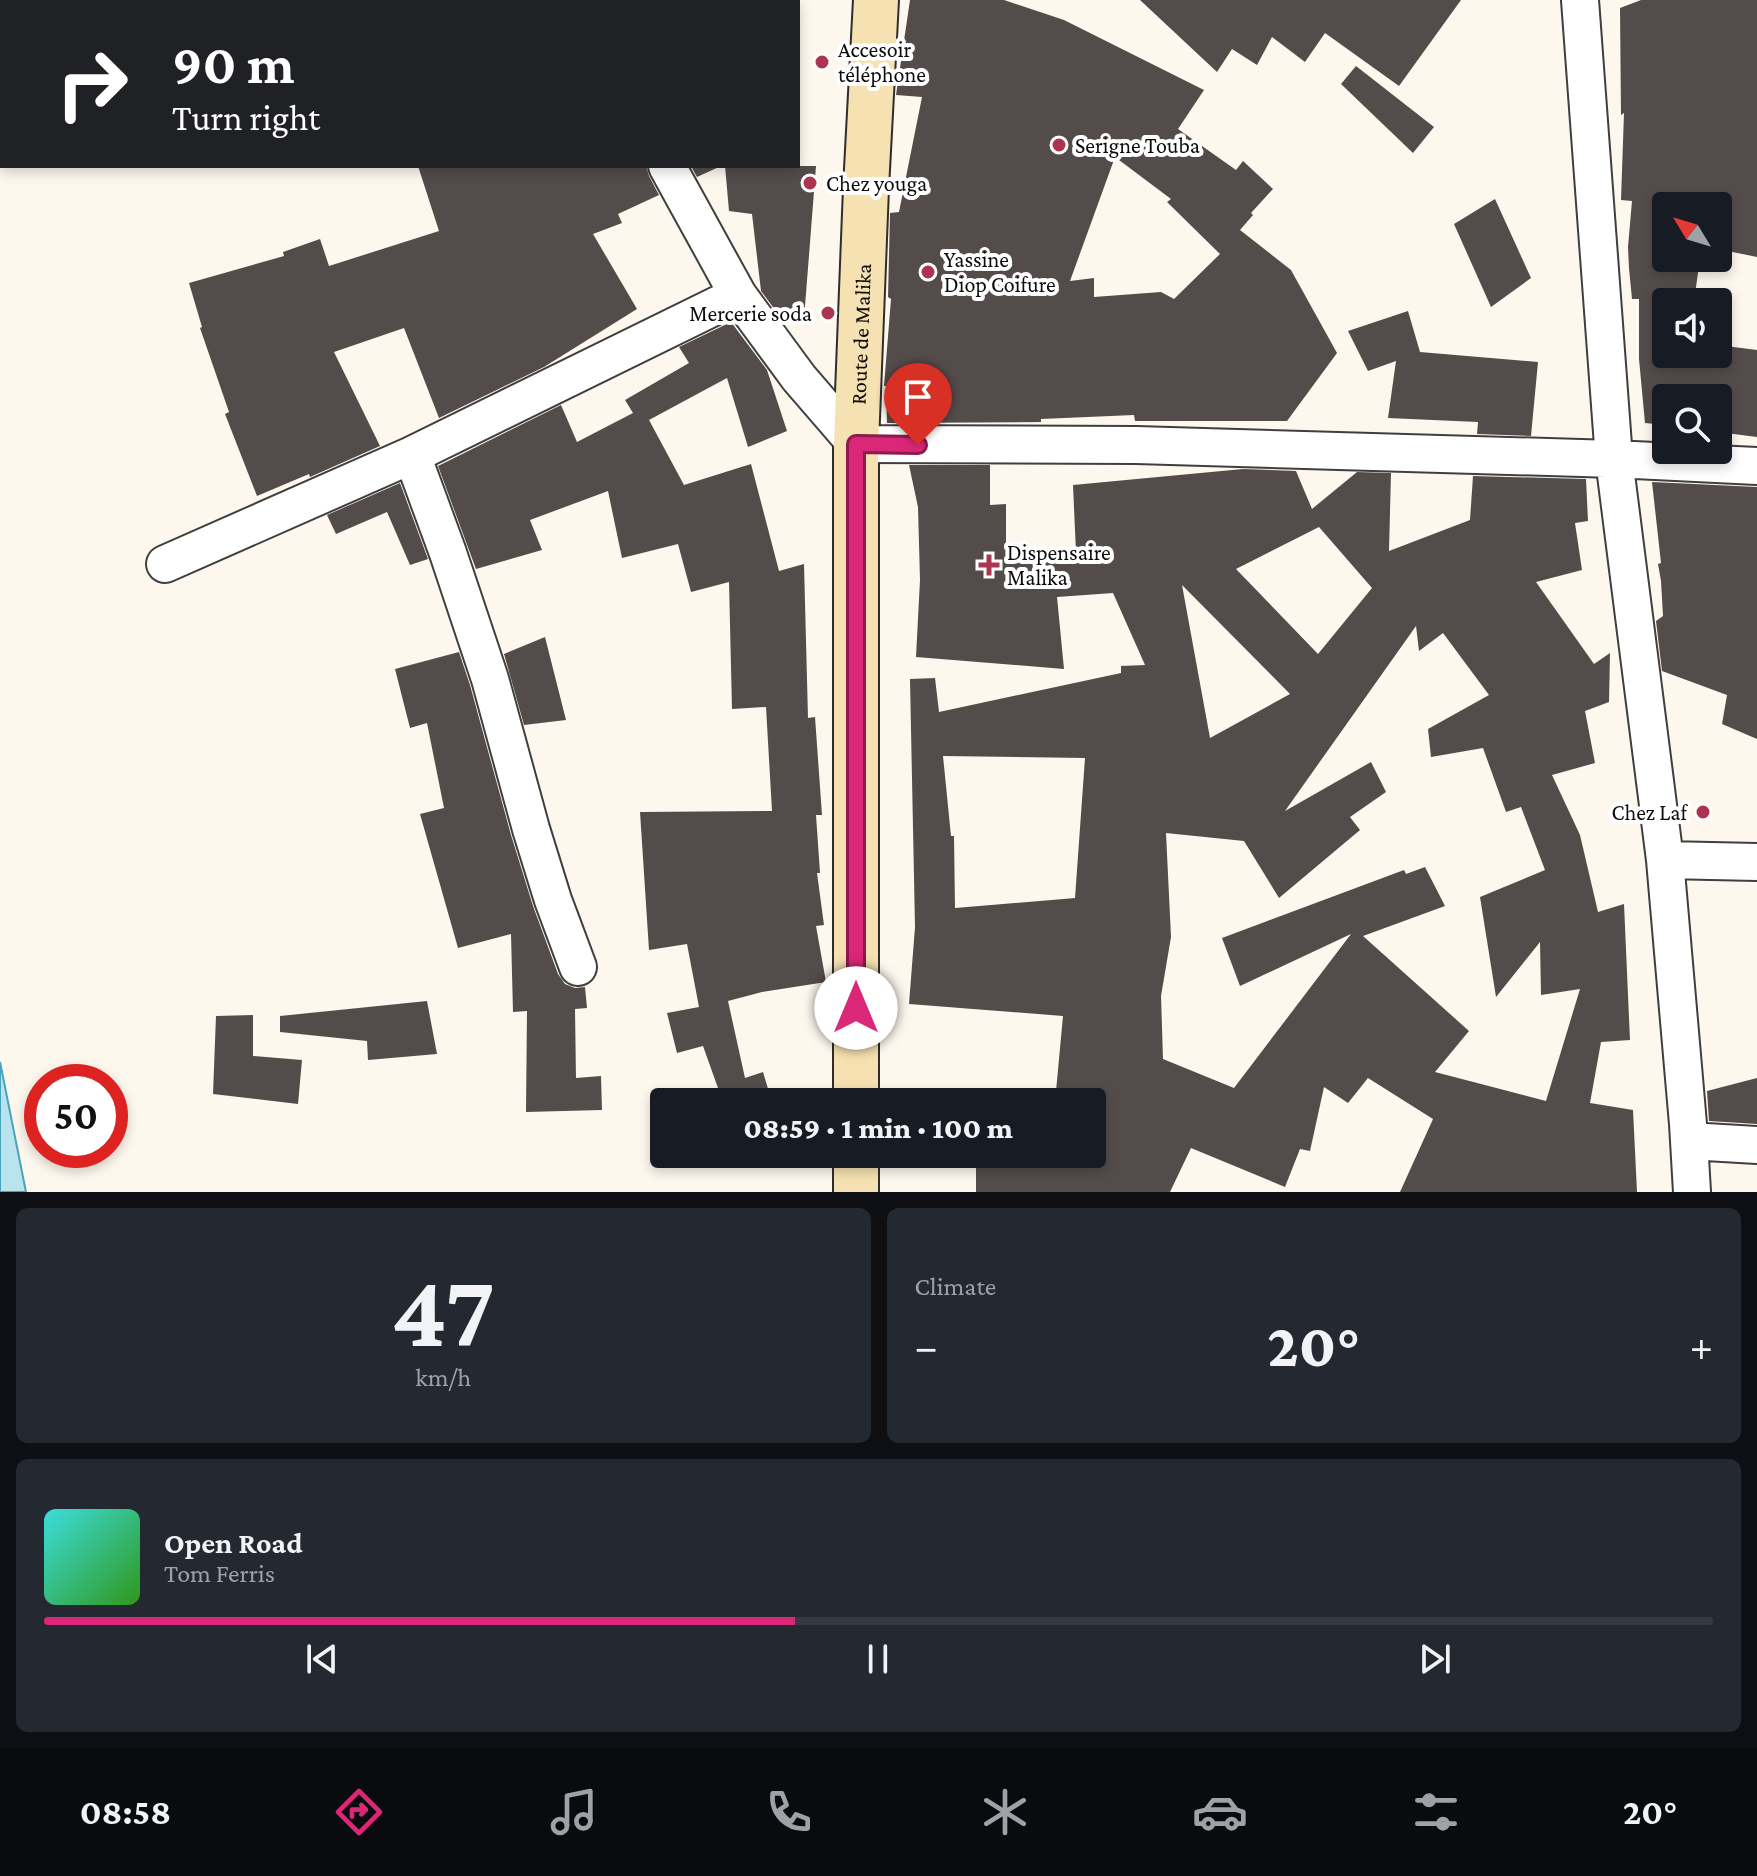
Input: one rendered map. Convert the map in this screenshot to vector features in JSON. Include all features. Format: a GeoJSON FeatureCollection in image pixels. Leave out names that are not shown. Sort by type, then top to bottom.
{"type":"FeatureCollection","features":[{"type":"Feature","properties":{"kind":"main road","name":"Route de Malika"},"geometry":{"type":"LineString","coordinates":[[856,1088],[856,444],[876,0]]}},
{"type":"Feature","properties":{"kind":"main road"},"geometry":{"type":"LineString","coordinates":[[856,1168],[856,1192]]}},
{"type":"Feature","properties":{"kind":"street"},"geometry":{"type":"LineString","coordinates":[[1580,0],[1614,459],[1665,860],[1692,1192]]}},
{"type":"Feature","properties":{"kind":"street"},"geometry":{"type":"LineString","coordinates":[[668,168],[738,295],[799,378],[856,444],[1136,445],[1757,466]]}},
{"type":"Feature","properties":{"kind":"street"},"geometry":{"type":"LineString","coordinates":[[165,564],[412,455],[738,295]]}},
{"type":"Feature","properties":{"kind":"street"},"geometry":{"type":"LineString","coordinates":[[412,455],[490,679],[553,900],[578,967]]}},
{"type":"Feature","properties":{"kind":"street"},"geometry":{"type":"LineString","coordinates":[[1665,860],[1757,862]]}},
{"type":"Feature","properties":{"kind":"street"},"geometry":{"type":"LineString","coordinates":[[1689,1141],[1757,1145]]}},
{"type":"Feature","properties":{"kind":"water"},"geometry":{"type":"Polygon","coordinates":[[[0,1062],[26,1192],[0,1192],[0,1062]]]}},
{"type":"Feature","properties":{"kind":"building"},"geometry":{"type":"Polygon","coordinates":[[[910,0],[1004,0],[1064,20],[1204,90],[1178,129],[1236,170],[1243,161],[1273,189],[1240,230],[1291,270],[1337,353],[1287,421],[1135,421],[1134,415],[1041,419],[1041,422],[887,423],[884,386],[891,299],[888,297],[890,213],[899,212],[922,97],[896,95],[910,0]],[[1115,157],[1070,281],[1094,278],[1094,297],[1161,292],[1174,299],[1220,254],[1167,202],[1171,199],[1115,157]]]}},
{"type":"Feature","properties":{"kind":"building"},"geometry":{"type":"Polygon","coordinates":[[[1140,0],[1461,0],[1399,86],[1325,33],[1305,62],[1272,37],[1257,65],[1232,49],[1217,72],[1140,0]]]}},
{"type":"Feature","properties":{"kind":"building"},"geometry":{"type":"Polygon","coordinates":[[[1641,0],[1757,0],[1757,257],[1732,252],[1732,192],[1652,192],[1652,272],[1698,272],[1696,288],[1652,288],[1652,368],[1732,368],[1732,347],[1757,350],[1757,437],[1732,434],[1732,384],[1652,384],[1652,424],[1645,423],[1639,359],[1639,299],[1632,299],[1629,268],[1632,201],[1621,200],[1624,113],[1621,115],[1620,8],[1641,0]]]}},
{"type":"Feature","properties":{"kind":"building"},"geometry":{"type":"Polygon","coordinates":[[[1356,66],[1434,127],[1413,153],[1341,84],[1356,66]]]}},
{"type":"Feature","properties":{"kind":"building"},"geometry":{"type":"Polygon","coordinates":[[[816,166],[804,319],[784,322],[761,291],[752,214],[729,211],[725,168],[816,166]]]}},
{"type":"Feature","properties":{"kind":"building"},"geometry":{"type":"Polygon","coordinates":[[[419,168],[647,168],[659,195],[618,214],[622,223],[593,234],[637,309],[544,367],[439,418],[404,328],[334,352],[380,446],[257,496],[225,414],[229,412],[200,328],[189,283],[284,256],[283,252],[320,239],[329,266],[439,231],[419,168]]]}},
{"type":"Feature","properties":{"kind":"building"},"geometry":{"type":"Polygon","coordinates":[[[692,168],[717,168],[697,177],[692,168]]]}},
{"type":"Feature","properties":{"kind":"building"},"geometry":{"type":"Polygon","coordinates":[[[1495,199],[1531,278],[1491,307],[1454,224],[1495,199]]]}},
{"type":"Feature","properties":{"kind":"building"},"geometry":{"type":"Polygon","coordinates":[[[1408,311],[1420,352],[1538,362],[1531,436],[1477,434],[1478,422],[1388,418],[1396,361],[1368,371],[1348,331],[1408,311]]]}},
{"type":"Feature","properties":{"kind":"building"},"geometry":{"type":"Polygon","coordinates":[[[731,322],[767,370],[787,431],[748,447],[727,378],[649,420],[684,485],[751,464],[779,571],[804,564],[808,718],[815,717],[822,815],[816,815],[820,873],[817,873],[824,925],[816,926],[826,982],[728,1001],[745,1078],[763,1072],[768,1088],[718,1088],[703,1046],[677,1053],[667,1013],[699,1007],[687,944],[649,950],[640,812],[772,811],[766,707],[732,709],[729,582],[691,592],[678,544],[622,558],[608,491],[530,520],[542,550],[476,569],[438,466],[561,405],[577,442],[633,413],[625,400],[689,363],[679,347],[731,322]]]}},
{"type":"Feature","properties":{"kind":"building"},"geometry":{"type":"Polygon","coordinates":[[[909,465],[990,465],[990,505],[1006,504],[1006,558],[1076,553],[1073,485],[1243,469],[1296,471],[1312,509],[1357,472],[1391,473],[1389,551],[1470,520],[1473,476],[1586,479],[1588,521],[1575,523],[1582,570],[1536,582],[1594,664],[1610,653],[1609,702],[1585,711],[1595,763],[1552,775],[1580,835],[1598,912],[1624,904],[1630,1040],[1601,1042],[1590,1103],[1633,1110],[1637,1192],[1400,1192],[1433,1119],[1368,1078],[1348,1103],[1324,1087],[1310,1151],[1300,1149],[1285,1187],[1191,1148],[1170,1192],[976,1192],[976,1168],[1106,1168],[1106,1088],[1056,1088],[1063,1016],[909,1004],[915,927],[910,679],[935,678],[939,712],[1121,673],[1121,666],[1145,665],[1113,593],[1057,597],[1064,669],[916,657],[920,580],[918,507],[909,465]],[[1319,527],[1236,569],[1318,654],[1372,588],[1319,527]],[[1182,585],[1210,738],[1290,694],[1182,585]],[[1416,626],[1285,811],[1371,762],[1386,792],[1350,817],[1360,830],[1279,898],[1244,841],[1166,833],[1171,937],[1161,996],[1163,1059],[1234,1088],[1351,934],[1240,986],[1222,938],[1404,870],[1406,874],[1425,867],[1445,906],[1363,936],[1469,1031],[1435,1072],[1546,1101],[1580,989],[1541,995],[1540,942],[1496,997],[1480,897],[1545,870],[1521,807],[1506,812],[1483,748],[1431,757],[1428,729],[1489,695],[1443,633],[1419,651],[1416,626]],[[943,756],[951,836],[954,836],[955,908],[1075,898],[1085,758],[943,756]]]}},
{"type":"Feature","properties":{"kind":"building"},"geometry":{"type":"Polygon","coordinates":[[[1652,482],[1757,487],[1757,739],[1722,724],[1727,695],[1662,671],[1656,621],[1663,616],[1658,564],[1661,563],[1652,482]]]}},
{"type":"Feature","properties":{"kind":"building"},"geometry":{"type":"Polygon","coordinates":[[[400,483],[428,559],[410,565],[387,512],[336,534],[327,515],[400,483]]]}},
{"type":"Feature","properties":{"kind":"building"},"geometry":{"type":"Polygon","coordinates":[[[545,637],[566,720],[524,725],[504,654],[545,637]]]}},
{"type":"Feature","properties":{"kind":"building"},"geometry":{"type":"Polygon","coordinates":[[[459,652],[511,835],[558,974],[565,984],[575,988],[585,987],[587,1008],[575,1009],[576,1078],[601,1076],[602,1110],[526,1112],[527,1011],[513,1012],[511,934],[458,948],[420,814],[444,808],[427,723],[410,728],[395,669],[459,652]]]}},
{"type":"Feature","properties":{"kind":"building"},"geometry":{"type":"Polygon","coordinates":[[[427,1001],[437,1054],[368,1060],[367,1041],[280,1032],[280,1016],[427,1001]]]}},
{"type":"Feature","properties":{"kind":"building"},"geometry":{"type":"Polygon","coordinates":[[[253,1015],[253,1056],[302,1060],[298,1104],[213,1094],[216,1016],[253,1015]]]}},
{"type":"Feature","properties":{"kind":"building"},"geometry":{"type":"Polygon","coordinates":[[[1757,1078],[1757,1124],[1709,1121],[1707,1091],[1757,1078]]]}},
{"type":"Feature","properties":{"kind":"place","name":"Accesoir téléphone"},"geometry":{"type":"Point","coordinates":[822,62]}},
{"type":"Feature","properties":{"kind":"place","name":"Serigne Touba"},"geometry":{"type":"Point","coordinates":[1059,145]}},
{"type":"Feature","properties":{"kind":"place","name":"Chez youga"},"geometry":{"type":"Point","coordinates":[810,183]}},
{"type":"Feature","properties":{"kind":"place","name":"Yassine Diop Coifure"},"geometry":{"type":"Point","coordinates":[928,272]}},
{"type":"Feature","properties":{"kind":"place","name":"Mercerie soda"},"geometry":{"type":"Point","coordinates":[828,313]}},
{"type":"Feature","properties":{"kind":"place","name":"Dispensaire Malika"},"geometry":{"type":"Point","coordinates":[989,565]}},
{"type":"Feature","properties":{"kind":"place","name":"Chez Laf"},"geometry":{"type":"Point","coordinates":[1703,812]}},
{"type":"Feature","properties":{"kind":"route"},"geometry":{"type":"LineString","coordinates":[[856,1008],[856,444],[918,445]]}}]}
